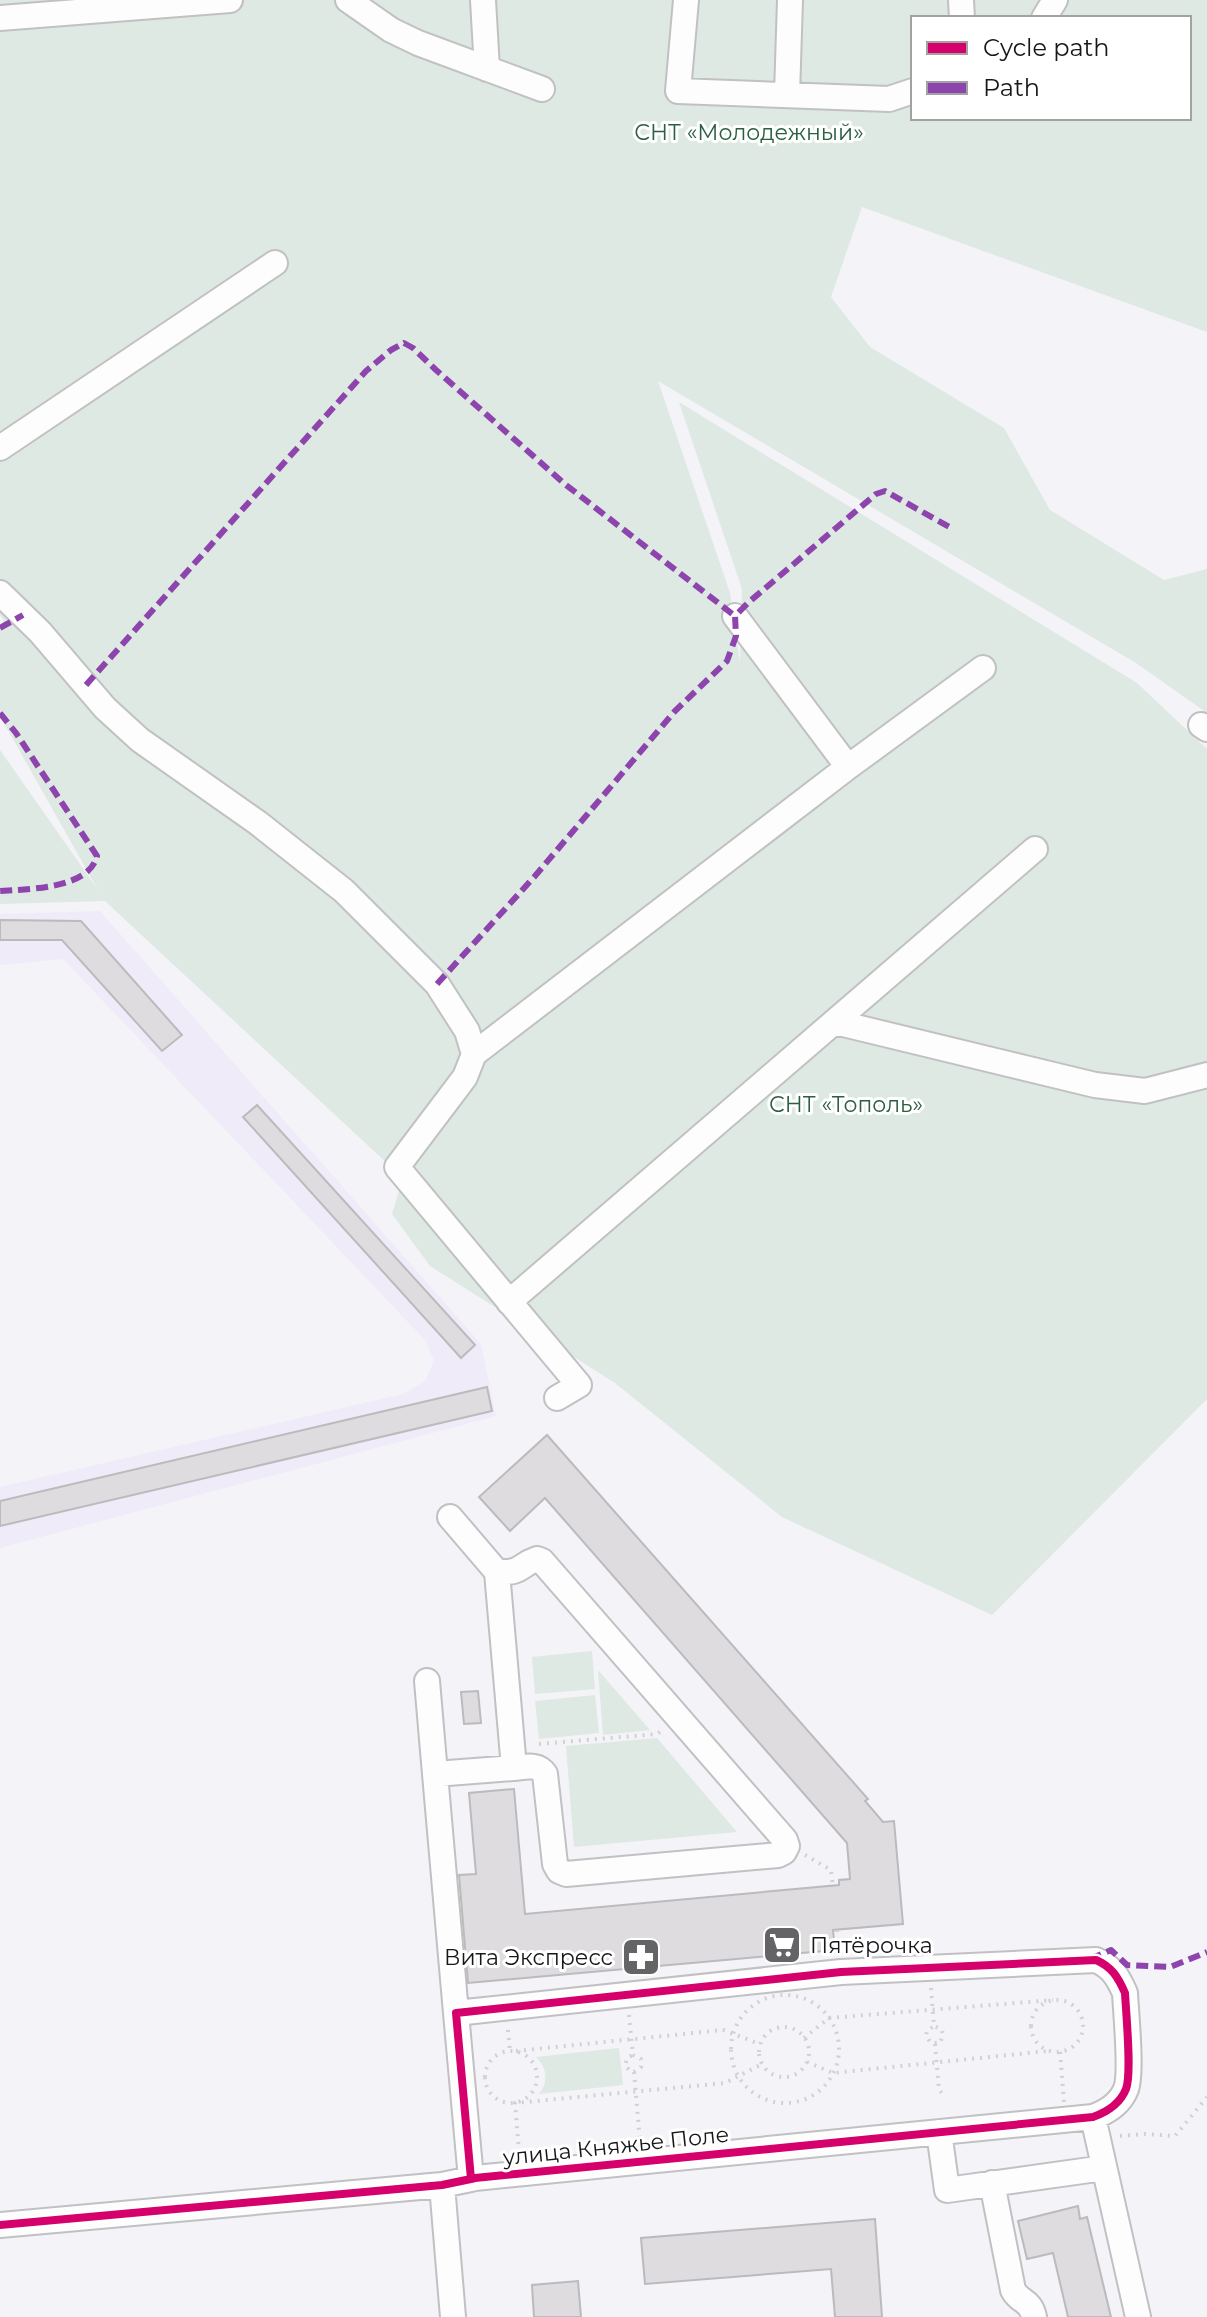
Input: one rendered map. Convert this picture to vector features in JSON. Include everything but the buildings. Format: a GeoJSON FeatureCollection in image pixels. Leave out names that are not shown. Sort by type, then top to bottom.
{"type":"FeatureCollection","features":[{"type":"Feature","properties":{"kind":"street"},"geometry":{"type":"LineString","coordinates":[[0,18],[230,0]]}},
{"type":"Feature","properties":{"kind":"street"},"geometry":{"type":"LineString","coordinates":[[348,0],[391,30],[418,43],[542,89]]}},
{"type":"Feature","properties":{"kind":"street"},"geometry":{"type":"LineString","coordinates":[[483,0],[487,69]]}},
{"type":"Feature","properties":{"kind":"street"},"geometry":{"type":"LineString","coordinates":[[686,0],[678,91],[889,99],[911,92]]}},
{"type":"Feature","properties":{"kind":"street"},"geometry":{"type":"LineString","coordinates":[[787,95],[790,0]]}},
{"type":"Feature","properties":{"kind":"street"},"geometry":{"type":"LineString","coordinates":[[0,448],[275,263]]}},
{"type":"Feature","properties":{"kind":"street"},"geometry":{"type":"LineString","coordinates":[[0,593],[40,632],[105,708],[140,740],[258,823],[344,891],[437,984],[467,1031],[474,1054]]}},
{"type":"Feature","properties":{"kind":"street"},"geometry":{"type":"LineString","coordinates":[[735,616],[848,767]]}},
{"type":"Feature","properties":{"kind":"street"},"geometry":{"type":"LineString","coordinates":[[557,1398],[579,1385],[397,1167],[465,1077],[474,1054],[848,767],[983,668]]}},
{"type":"Feature","properties":{"kind":"street"},"geometry":{"type":"LineString","coordinates":[[509,1302],[1035,849]]}},
{"type":"Feature","properties":{"kind":"street"},"geometry":{"type":"LineString","coordinates":[[835,1022],[1095,1085],[1145,1091],[1207,1075]]}},
{"type":"Feature","properties":{"kind":"street"},"geometry":{"type":"LineString","coordinates":[[450,1517],[497,1572],[513,1757]]}},
{"type":"Feature","properties":{"kind":"street"},"geometry":{"type":"LineString","coordinates":[[435,1774],[513,1757],[542,1769],[555,1864],[559,1871],[566,1874],[778,1855],[787,1846],[542,1561],[530,1561],[516,1572],[497,1572]]}},
{"type":"Feature","properties":{"kind":"street"},"geometry":{"type":"LineString","coordinates":[[427,1681],[471,2179]]}},
{"type":"Feature","properties":{"kind":"street"},"geometry":{"type":"LineString","coordinates":[[456,2013],[841,1972],[1096,1960],[1109,1966],[1125,1993],[1127,2088],[1095,2128],[1138,2317]]}},
{"type":"Feature","properties":{"kind":"street","name":"улица Княжье Поле"},"geometry":{"type":"LineString","coordinates":[[0,2225],[442,2185],[521,2173],[1066,2120],[1095,2128]]}},
{"type":"Feature","properties":{"kind":"street"},"geometry":{"type":"LineString","coordinates":[[939,2132],[947,2190],[1104,2168]]}},
{"type":"Feature","properties":{"kind":"street"},"geometry":{"type":"LineString","coordinates":[[992,2183],[1014,2294],[1029,2304],[1034,2317]]}},
{"type":"Feature","properties":{"kind":"street"},"geometry":{"type":"LineString","coordinates":[[442,2185],[453,2317]]}},
{"type":"Feature","properties":{"kind":"path"},"geometry":{"type":"LineString","coordinates":[[513,1757],[657,1734],[679,1718]]}},
{"type":"Feature","properties":{"kind":"path"},"geometry":{"type":"LineString","coordinates":[[787,1846],[831,1870],[833,1886]]}},
{"type":"Feature","properties":{"kind":"path"},"geometry":{"type":"LineString","coordinates":[[929,1968],[934,2026]]}},
{"type":"Feature","properties":{"kind":"path"},"geometry":{"type":"LineString","coordinates":[[627,1995],[633,2055]]}},
{"type":"Feature","properties":{"kind":"path"},"geometry":{"type":"LineString","coordinates":[[788,1995],[806,1999],[821,2008],[839,2039],[839,2057],[823,2088],[809,2098],[792,2103],[774,2102],[758,2096],[739,2076],[731,2052],[733,2034],[741,2018],[754,2005],[770,1997],[788,1995]]}},
{"type":"Feature","properties":{"kind":"path"},"geometry":{"type":"LineString","coordinates":[[1048,2051],[1035,2041],[1031,2024],[1038,2008],[1053,2000]]}},
{"type":"Feature","properties":{"kind":"path"},"geometry":{"type":"LineString","coordinates":[[804,2038],[829,2018],[1053,2000],[1070,2003],[1082,2016],[1084,2024],[1079,2041],[1060,2052],[833,2073],[807,2062]]}},
{"type":"Feature","properties":{"kind":"path"},"geometry":{"type":"LineString","coordinates":[[934,2026],[939,2027],[943,2035],[940,2043],[935,2044],[927,2041],[926,2036],[934,2026]]}},
{"type":"Feature","properties":{"kind":"path"},"geometry":{"type":"LineString","coordinates":[[778,2027],[795,2029],[809,2049],[807,2062],[800,2071],[785,2077],[770,2073],[762,2064],[760,2044],[770,2031],[778,2027]]}},
{"type":"Feature","properties":{"kind":"path"},"geometry":{"type":"LineString","coordinates":[[760,2044],[723,2030],[507,2051],[492,2059],[485,2075],[489,2092],[495,2098],[515,2103],[725,2083],[762,2064]]}},
{"type":"Feature","properties":{"kind":"path"},"geometry":{"type":"LineString","coordinates":[[935,2044],[939,2090],[943,2094]]}},
{"type":"Feature","properties":{"kind":"path"},"geometry":{"type":"LineString","coordinates":[[515,2103],[533,2092],[538,2076],[531,2060],[516,2051]]}},
{"type":"Feature","properties":{"kind":"path"},"geometry":{"type":"LineString","coordinates":[[1060,2052],[1066,2120]]}},
{"type":"Feature","properties":{"kind":"path"},"geometry":{"type":"LineString","coordinates":[[633,2055],[628,2057],[625,2065],[634,2072]]}},
{"type":"Feature","properties":{"kind":"path"},"geometry":{"type":"LineString","coordinates":[[633,2055],[642,2063],[634,2072]]}},
{"type":"Feature","properties":{"kind":"path"},"geometry":{"type":"LineString","coordinates":[[634,2072],[642,2161]]}},
{"type":"Feature","properties":{"kind":"path"},"geometry":{"type":"LineString","coordinates":[[1095,2128],[1175,2136],[1207,2097]]}},
{"type":"Feature","properties":{"kind":"path"},"geometry":{"type":"LineString","coordinates":[[515,2103],[521,2173]]}},
{"type":"Feature","properties":{"kind":"shaded area"},"geometry":{"type":"Polygon","coordinates":[[[100,911],[481,1344],[496,1416],[0,1548],[0,1487],[403,1394],[425,1381],[434,1361],[425,1340],[63,959],[0,965],[0,914],[100,911]]]}},
{"type":"Feature","properties":{"kind":"green space"},"geometry":{"type":"Polygon","coordinates":[[[0,0],[1207,0],[1207,332],[862,207],[831,297],[870,347],[1004,428],[1050,510],[1164,580],[1207,569],[1207,713],[1136,663],[658,381],[730,593],[740,663],[742,589],[679,402],[1137,683],[1207,749],[1207,1399],[992,1615],[782,1517],[615,1383],[430,1266],[392,1214],[403,1178],[105,901],[0,904],[0,750],[98,890],[0,716],[0,627],[4,620],[0,615],[0,0]]]}},
{"type":"Feature","properties":{"kind":"green space"},"geometry":{"type":"Polygon","coordinates":[[[592,1651],[595,1689],[535,1694],[532,1657],[592,1651]]]}},
{"type":"Feature","properties":{"kind":"green space"},"geometry":{"type":"Polygon","coordinates":[[[598,1670],[650,1730],[651,1730],[603,1735],[598,1670]]]}},
{"type":"Feature","properties":{"kind":"green space"},"geometry":{"type":"Polygon","coordinates":[[[595,1695],[599,1733],[539,1739],[535,1701],[595,1695]]]}},
{"type":"Feature","properties":{"kind":"green space"},"geometry":{"type":"Polygon","coordinates":[[[657,1738],[737,1832],[574,1847],[566,1746],[657,1738]]]}},
{"type":"Feature","properties":{"kind":"green space"},"geometry":{"type":"Polygon","coordinates":[[[619,2048],[623,2085],[539,2094],[545,2075],[536,2057],[619,2048]]]}},
{"type":"Feature","properties":{"kind":"marked path"},"geometry":{"type":"LineString","coordinates":[[86,685],[366,371],[404,343],[566,485],[735,616]]}},
{"type":"Feature","properties":{"kind":"marked path"},"geometry":{"type":"LineString","coordinates":[[437,984],[535,876],[675,711],[727,661],[736,636],[735,616],[749,602],[876,494],[885,491],[953,529]]}},
{"type":"Feature","properties":{"kind":"marked path"},"geometry":{"type":"LineString","coordinates":[[0,628],[23,615]]}},
{"type":"Feature","properties":{"kind":"marked path"},"geometry":{"type":"LineString","coordinates":[[0,713],[97,856],[92,867],[70,881],[41,888],[0,891]]}},
{"type":"Feature","properties":{"kind":"marked path"},"geometry":{"type":"LineString","coordinates":[[1090,1959],[1111,1950],[1127,1965],[1170,1967],[1207,1952]]}},
{"type":"Feature","properties":{"kind":"cycle path"},"geometry":{"type":"LineString","coordinates":[[0,2225],[442,2185],[471,2179],[475,2178],[1093,2117],[1112,2107],[1126,2089],[1129,2057],[1125,1993],[1114,1973],[1096,1960],[841,1972],[456,2013],[471,2179]]}},
{"type":"Feature","properties":{"kind":"place","name":"Пятёрочка"},"geometry":{"type":"Point","coordinates":[782,1945]}},
{"type":"Feature","properties":{"kind":"place","name":"Вита Экспресс"},"geometry":{"type":"Point","coordinates":[641,1957]}},
{"type":"Feature","properties":{"kind":"park label","name":"СНТ «Молодежный»"},"geometry":{"type":"Point","coordinates":[749,132]}},
{"type":"Feature","properties":{"kind":"park label","name":"СНТ «Тополь»"},"geometry":{"type":"Point","coordinates":[846,1104]}}]}
